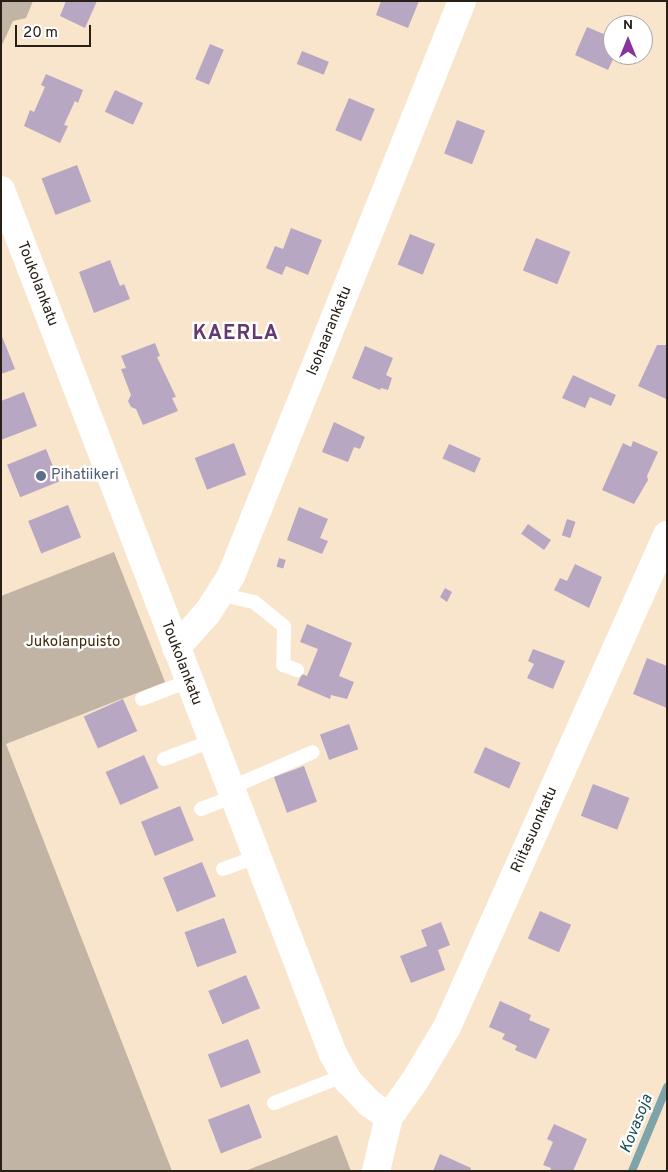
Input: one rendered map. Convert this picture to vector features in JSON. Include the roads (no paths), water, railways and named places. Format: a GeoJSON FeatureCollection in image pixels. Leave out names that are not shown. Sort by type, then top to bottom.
{"type":"FeatureCollection","features":[{"type":"Feature","properties":{"kind":"street","name":"Isohaarankatu"},"geometry":{"type":"LineString","coordinates":[[176,648],[208,612],[231,576],[462,1]]}},
{"type":"Feature","properties":{"kind":"street","name":"Toukolankatu"},"geometry":{"type":"LineString","coordinates":[[1,190],[332,1054],[345,1075],[368,1103],[389,1117]]}},
{"type":"Feature","properties":{"kind":"street","name":"Riitasuonkatu"},"geometry":{"type":"LineString","coordinates":[[389,1117],[414,1082],[447,1027],[667,535]]}},
{"type":"Feature","properties":{"kind":"street"},"geometry":{"type":"LineString","coordinates":[[376,1171],[389,1117]]}},
{"type":"Feature","properties":{"kind":"lane"},"geometry":{"type":"LineString","coordinates":[[222,592],[232,597],[254,602],[284,626],[283,665],[297,670]]}},
{"type":"Feature","properties":{"kind":"lane"},"geometry":{"type":"LineString","coordinates":[[142,699],[189,681]]}},
{"type":"Feature","properties":{"kind":"lane"},"geometry":{"type":"LineString","coordinates":[[164,759],[212,742]]}},
{"type":"Feature","properties":{"kind":"lane"},"geometry":{"type":"LineString","coordinates":[[201,809],[313,752]]}},
{"type":"Feature","properties":{"kind":"lane"},"geometry":{"type":"LineString","coordinates":[[223,869],[256,857]]}},
{"type":"Feature","properties":{"kind":"lane"},"geometry":{"type":"LineString","coordinates":[[274,1103],[345,1075]]}},
{"type":"Feature","properties":{"kind":"waterway","name":"Kovasoja"},"geometry":{"type":"LineString","coordinates":[[632,1171],[667,1087]]}},
{"type":"Feature","properties":{"kind":"place","name":"Pihatiikeri"},"geometry":{"type":"Point","coordinates":[41,476]}},
{"type":"Feature","properties":{"kind":"district","name":"KAERLA"},"geometry":{"type":"Point","coordinates":[236,334]}},
{"type":"Feature","properties":{"kind":"park label","name":"Jukolanpuisto"},"geometry":{"type":"Point","coordinates":[73,643]}}]}
